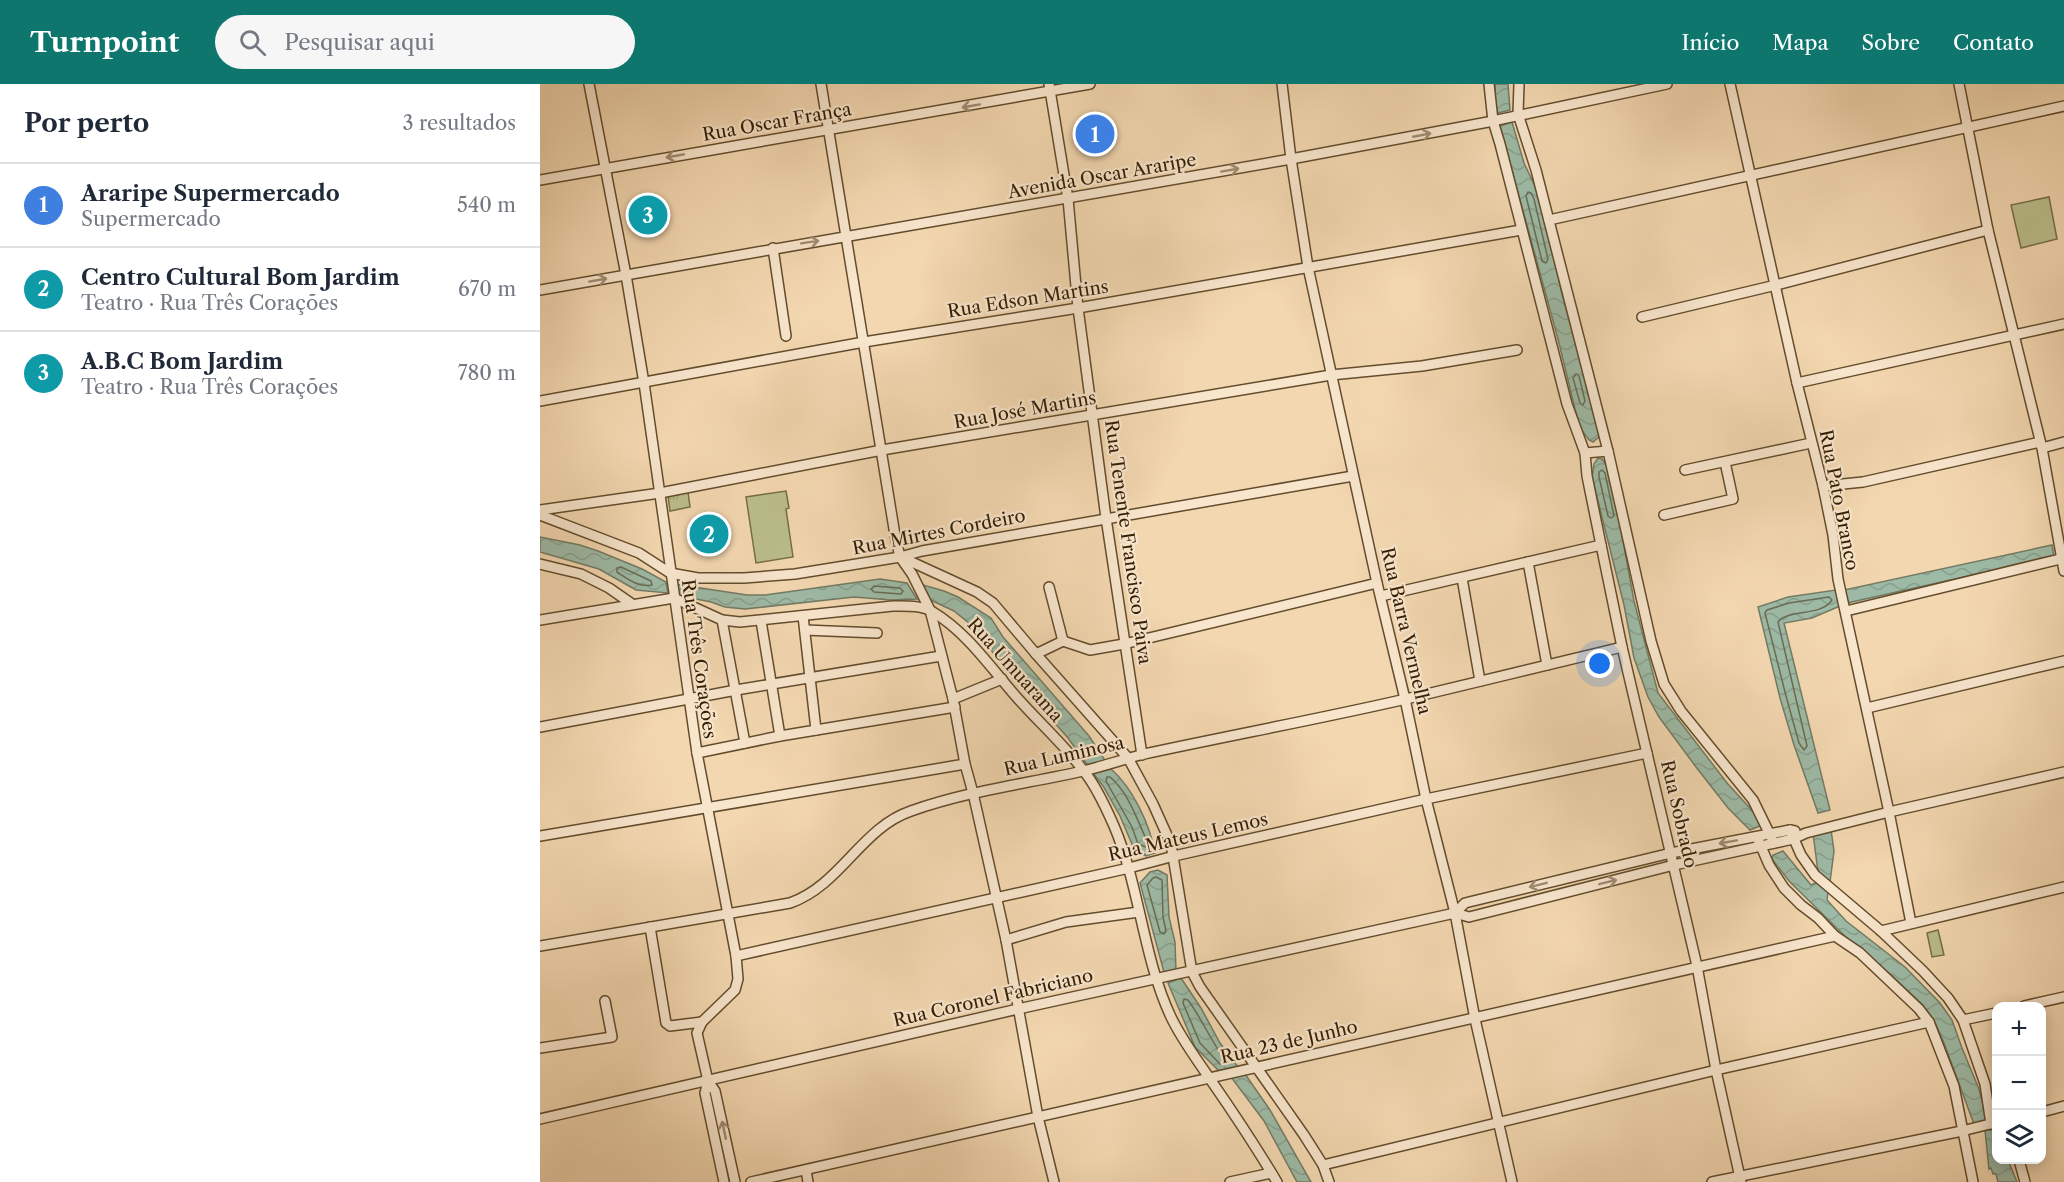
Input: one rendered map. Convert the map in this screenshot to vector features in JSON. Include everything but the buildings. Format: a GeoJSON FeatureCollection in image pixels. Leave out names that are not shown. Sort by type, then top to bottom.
{"type":"FeatureCollection","features":[{"type":"Feature","properties":{"kind":"street","name":"Rua Três Corações"},"geometry":{"type":"LineString","coordinates":[[589,84],[626,275],[644,383],[688,699],[736,956],[738,979],[735,990],[702,1022]]}},
{"type":"Feature","properties":{"kind":"street"},"geometry":{"type":"LineString","coordinates":[[821,84],[900,557],[912,574],[930,610],[954,703],[965,764],[1006,940],[1038,1117],[1054,1182]]}},
{"type":"Feature","properties":{"kind":"street","name":"Rua Oscar França"},"geometry":{"type":"LineString","coordinates":[[540,180],[829,130],[1050,88],[1090,84]]}},
{"type":"Feature","properties":{"kind":"street","name":"Rua Barra Vermelha"},"geometry":{"type":"LineString","coordinates":[[1282,84],[1308,267],[1426,799],[1455,913],[1474,1018],[1512,1182]]}},
{"type":"Feature","properties":{"kind":"street","name":"Rua Sobrado"},"geometry":{"type":"LineString","coordinates":[[1489,84],[1492,121],[1500,144],[1567,404],[1585,453],[1600,545],[1698,966],[1716,1070],[1740,1179]]}},
{"type":"Feature","properties":{"kind":"street"},"geometry":{"type":"LineString","coordinates":[[1519,84],[1518,114],[1549,220],[1608,451],[1651,641],[1664,684],[1681,711],[1753,800],[1772,838]]}},
{"type":"Feature","properties":{"kind":"street","name":"Avenida Oscar Araripe"},"geometry":{"type":"LineString","coordinates":[[540,290],[1291,159],[1492,121],[1667,84]]}},
{"type":"Feature","properties":{"kind":"street","name":"Rua Pato Branco"},"geometry":{"type":"LineString","coordinates":[[1730,84],[1749,176],[1823,486],[1833,535],[1838,579],[1911,923]]}},
{"type":"Feature","properties":{"kind":"street"},"geometry":{"type":"LineString","coordinates":[[1959,84],[1988,230],[2041,445],[2064,571]]}},
{"type":"Feature","properties":{"kind":"street","name":"Rua Tenente Francisco Paiva"},"geometry":{"type":"LineString","coordinates":[[1050,88],[1068,199],[1078,308],[1106,518],[1142,755]]}},
{"type":"Feature","properties":{"kind":"street"},"geometry":{"type":"LineString","coordinates":[[1549,220],[2064,106]]}},
{"type":"Feature","properties":{"kind":"street","name":"Rua Edson Martins"},"geometry":{"type":"LineString","coordinates":[[540,401],[864,342],[1078,308],[1521,230]]}},
{"type":"Feature","properties":{"kind":"street"},"geometry":{"type":"LineString","coordinates":[[1642,317],[1988,230]]}},
{"type":"Feature","properties":{"kind":"street"},"geometry":{"type":"LineString","coordinates":[[772,249],[786,336]]}},
{"type":"Feature","properties":{"kind":"street"},"geometry":{"type":"LineString","coordinates":[[1797,383],[2064,324]]}},
{"type":"Feature","properties":{"kind":"street","name":"Rua José Martins"},"geometry":{"type":"LineString","coordinates":[[540,512],[660,493],[882,450],[1331,375],[1422,366],[1517,350]]}},
{"type":"Feature","properties":{"kind":"street"},"geometry":{"type":"LineString","coordinates":[[1823,486],[1863,482],[2064,442]]}},
{"type":"Feature","properties":{"kind":"street"},"geometry":{"type":"LineString","coordinates":[[1685,470],[1811,443]]}},
{"type":"Feature","properties":{"kind":"street"},"geometry":{"type":"LineString","coordinates":[[1585,453],[1608,451]]}},
{"type":"Feature","properties":{"kind":"street"},"geometry":{"type":"LineString","coordinates":[[1664,515],[1733,499],[1725,462]]}},
{"type":"Feature","properties":{"kind":"street","name":"Rua Mirtes Cordeiro"},"geometry":{"type":"LineString","coordinates":[[540,512],[639,553],[670,573],[698,578],[744,578],[795,574],[900,557],[922,551],[1106,518],[1353,476]]}},
{"type":"Feature","properties":{"kind":"street"},"geometry":{"type":"LineString","coordinates":[[1381,596],[1600,545]]}},
{"type":"Feature","properties":{"kind":"street","name":"Rua Umuarama"},"geometry":{"type":"LineString","coordinates":[[900,557],[977,592],[993,603],[1128,758],[1171,844],[1192,972],[1200,987],[1323,1165],[1329,1182]]}},
{"type":"Feature","properties":{"kind":"street"},"geometry":{"type":"LineString","coordinates":[[1846,611],[2063,558]]}},
{"type":"Feature","properties":{"kind":"street"},"geometry":{"type":"LineString","coordinates":[[1528,562],[1547,665]]}},
{"type":"Feature","properties":{"kind":"street"},"geometry":{"type":"LineString","coordinates":[[540,564],[589,578],[632,604]]}},
{"type":"Feature","properties":{"kind":"street"},"geometry":{"type":"LineString","coordinates":[[1462,578],[1480,681]]}},
{"type":"Feature","properties":{"kind":"street"},"geometry":{"type":"LineString","coordinates":[[1036,654],[1063,641],[1090,650],[1124,644],[1377,583]]}},
{"type":"Feature","properties":{"kind":"street"},"geometry":{"type":"LineString","coordinates":[[1049,587],[1063,641]]}},
{"type":"Feature","properties":{"kind":"street"},"geometry":{"type":"LineString","coordinates":[[540,620],[674,598]]}},
{"type":"Feature","properties":{"kind":"street","name":"Rua Umuarama"},"geometry":{"type":"LineString","coordinates":[[674,598],[722,620],[761,621],[855,609],[911,606],[930,610],[956,628],[1084,771],[1113,823],[1129,868],[1139,912],[1171,1018],[1188,1049],[1209,1077],[1277,1182]]}},
{"type":"Feature","properties":{"kind":"street"},"geometry":{"type":"LineString","coordinates":[[803,616],[816,730]]}},
{"type":"Feature","properties":{"kind":"street"},"geometry":{"type":"LineString","coordinates":[[722,620],[745,742]]}},
{"type":"Feature","properties":{"kind":"street"},"geometry":{"type":"LineString","coordinates":[[761,621],[780,736]]}},
{"type":"Feature","properties":{"kind":"street"},"geometry":{"type":"LineString","coordinates":[[805,630],[877,633]]}},
{"type":"Feature","properties":{"kind":"street","name":"Rua Luminosa"},"geometry":{"type":"LineString","coordinates":[[540,946],[790,903],[822,886],[875,832],[889,821],[912,810],[973,793],[1084,771],[1128,758],[1405,699],[1622,647]]}},
{"type":"Feature","properties":{"kind":"street"},"geometry":{"type":"LineString","coordinates":[[540,727],[736,690],[941,656]]}},
{"type":"Feature","properties":{"kind":"street"},"geometry":{"type":"LineString","coordinates":[[1867,708],[2064,661]]}},
{"type":"Feature","properties":{"kind":"street"},"geometry":{"type":"LineString","coordinates":[[697,753],[954,703],[1002,679]]}},
{"type":"Feature","properties":{"kind":"street","name":"Rua Mateus Lemos"},"geometry":{"type":"LineString","coordinates":[[736,956],[1426,799],[1647,753]]}},
{"type":"Feature","properties":{"kind":"street"},"geometry":{"type":"LineString","coordinates":[[540,836],[965,764]]}},
{"type":"Feature","properties":{"kind":"street","name":"Rua Coronel Fabriciano"},"geometry":{"type":"LineString","coordinates":[[540,1119],[1018,1009],[1455,913],[1469,917],[1759,841],[1806,833],[2064,772]]}},
{"type":"Feature","properties":{"kind":"street"},"geometry":{"type":"LineString","coordinates":[[1791,835],[1815,875],[1881,931],[1948,998],[1963,1020],[1985,1084],[1992,1114]]}},
{"type":"Feature","properties":{"kind":"street"},"geometry":{"type":"LineString","coordinates":[[1759,841],[1769,865],[1784,888],[1835,936],[1860,952],[1919,1009],[1929,1022],[1954,1086],[1973,1182]]}},
{"type":"Feature","properties":{"kind":"street","name":"Rua Coronel Fabriciano"},"geometry":{"type":"LineString","coordinates":[[1455,913],[1466,903],[1671,853],[1759,841]]}},
{"type":"Feature","properties":{"kind":"street"},"geometry":{"type":"LineString","coordinates":[[1881,931],[2064,887]]}},
{"type":"Feature","properties":{"kind":"street"},"geometry":{"type":"LineString","coordinates":[[1006,940],[1066,922],[1139,912]]}},
{"type":"Feature","properties":{"kind":"street"},"geometry":{"type":"LineString","coordinates":[[650,927],[666,1023],[670,1026],[702,1022]]}},
{"type":"Feature","properties":{"kind":"street","name":"Rua 23 de Junho"},"geometry":{"type":"LineString","coordinates":[[751,1182],[1254,1066],[1835,936]]}},
{"type":"Feature","properties":{"kind":"street"},"geometry":{"type":"LineString","coordinates":[[2042,1002],[2064,997]]}},
{"type":"Feature","properties":{"kind":"street"},"geometry":{"type":"LineString","coordinates":[[540,1048],[612,1037],[605,1001]]}},
{"type":"Feature","properties":{"kind":"street"},"geometry":{"type":"LineString","coordinates":[[1963,1020],[1992,1014]]}},
{"type":"Feature","properties":{"kind":"street"},"geometry":{"type":"LineString","coordinates":[[702,1022],[697,1033],[708,1081],[715,1091],[735,1182]]}},
{"type":"Feature","properties":{"kind":"street"},"geometry":{"type":"LineString","coordinates":[[1323,1165],[1716,1070],[1929,1022]]}},
{"type":"Feature","properties":{"kind":"street"},"geometry":{"type":"LineString","coordinates":[[708,1081],[705,1093],[724,1182]]}},
{"type":"Feature","properties":{"kind":"street"},"geometry":{"type":"LineString","coordinates":[[2046,1111],[2064,1106]]}},
{"type":"Feature","properties":{"kind":"street"},"geometry":{"type":"LineString","coordinates":[[1712,1182],[1740,1179],[1992,1124]]}},
{"type":"Feature","properties":{"kind":"street"},"geometry":{"type":"LineString","coordinates":[[2020,1164],[2025,1182]]}},
{"type":"Feature","properties":{"kind":"street"},"geometry":{"type":"LineString","coordinates":[[806,1170],[808,1182]]}},
{"type":"Feature","properties":{"kind":"street"},"geometry":{"type":"LineString","coordinates":[[1230,1182],[1271,1173]]}},
{"type":"Feature","properties":{"kind":"green space"},"geometry":{"type":"Polygon","coordinates":[[[2049,197],[2057,239],[2021,248],[2011,205],[2049,197]]]}},
{"type":"Feature","properties":{"kind":"green space"},"geometry":{"type":"Polygon","coordinates":[[[786,491],[789,508],[786,509],[793,557],[756,563],[746,497],[786,491]]]}},
{"type":"Feature","properties":{"kind":"green space"},"geometry":{"type":"Polygon","coordinates":[[[688,492],[690,507],[670,511],[668,496],[688,492]]]}},
{"type":"Feature","properties":{"kind":"green space"},"geometry":{"type":"Polygon","coordinates":[[[1938,930],[1944,955],[1932,957],[1927,933],[1938,930]]]}},
{"type":"Feature","properties":{"kind":"water"},"geometry":{"type":"Polygon","coordinates":[[[1495,84],[1508,84],[1510,110],[1498,113],[1495,103],[1495,84]]]}},
{"type":"Feature","properties":{"kind":"water"},"geometry":{"type":"Polygon","coordinates":[[[1512,122],[1524,163],[1540,197],[1562,294],[1599,431],[1599,437],[1593,442],[1581,429],[1575,409],[1500,126],[1512,122]]]}},
{"type":"Feature","properties":{"kind":"water"},"geometry":{"type":"Polygon","coordinates":[[[1598,458],[1602,459],[1610,470],[1634,601],[1658,693],[1727,783],[1759,818],[1762,825],[1750,830],[1728,808],[1659,717],[1648,697],[1634,658],[1624,605],[1592,477],[1594,464],[1598,458]]]}},
{"type":"Feature","properties":{"kind":"water"},"geometry":{"type":"Polygon","coordinates":[[[540,537],[580,545],[642,569],[666,582],[668,593],[636,590],[599,569],[540,552],[540,537]]]}},
{"type":"Feature","properties":{"kind":"water"},"geometry":{"type":"Polygon","coordinates":[[[2052,545],[2054,557],[1847,603],[1844,590],[2052,545]]]}},
{"type":"Feature","properties":{"kind":"water"},"geometry":{"type":"Polygon","coordinates":[[[880,579],[907,583],[917,599],[891,600],[854,597],[745,609],[725,607],[677,595],[674,584],[747,595],[765,595],[880,579]]]}},
{"type":"Feature","properties":{"kind":"water"},"geometry":{"type":"Polygon","coordinates":[[[916,583],[958,597],[991,618],[1003,637],[1089,736],[1106,762],[1089,767],[1068,738],[970,624],[954,611],[926,598],[916,583]]]}},
{"type":"Feature","properties":{"kind":"water"},"geometry":{"type":"Polygon","coordinates":[[[1836,590],[1840,606],[1812,618],[1784,623],[1830,810],[1818,813],[1780,698],[1758,607],[1788,597],[1836,590]]]}},
{"type":"Feature","properties":{"kind":"water"},"geometry":{"type":"Polygon","coordinates":[[[1111,769],[1126,786],[1139,808],[1155,853],[1146,856],[1134,849],[1120,816],[1093,773],[1111,769]]]}},
{"type":"Feature","properties":{"kind":"water"},"geometry":{"type":"Polygon","coordinates":[[[1831,830],[1834,851],[1830,882],[1818,872],[1813,833],[1831,830]]]}},
{"type":"Feature","properties":{"kind":"water"},"geometry":{"type":"Polygon","coordinates":[[[1783,851],[1811,885],[1817,882],[1828,892],[1827,900],[1846,921],[1905,967],[1940,1003],[1952,1020],[1979,1089],[1987,1121],[1974,1124],[1935,1022],[1922,1004],[1849,940],[1789,881],[1772,859],[1773,855],[1783,851]]]}},
{"type":"Feature","properties":{"kind":"water"},"geometry":{"type":"Polygon","coordinates":[[[1158,870],[1167,875],[1169,917],[1175,942],[1176,972],[1165,976],[1140,883],[1150,872],[1158,870]]]}},
{"type":"Feature","properties":{"kind":"water"},"geometry":{"type":"Polygon","coordinates":[[[1181,978],[1220,1043],[1238,1067],[1219,1071],[1195,1047],[1168,983],[1181,978]]]}},
{"type":"Feature","properties":{"kind":"water"},"geometry":{"type":"Polygon","coordinates":[[[1245,1074],[1270,1110],[1311,1182],[1297,1182],[1264,1121],[1231,1077],[1245,1074]]]}},
{"type":"Feature","properties":{"kind":"water"},"geometry":{"type":"Polygon","coordinates":[[[1985,1130],[1992,1130],[1992,1164],[2010,1164],[2017,1182],[1998,1182],[1996,1174],[1993,1174],[1991,1168],[1989,1169],[1985,1130]]]}},
{"type":"Feature","properties":{"kind":"place","name":"Araripe Supermercado"},"geometry":{"type":"Point","coordinates":[1095,134]}},
{"type":"Feature","properties":{"kind":"place","name":"A.B.C Bom Jardim"},"geometry":{"type":"Point","coordinates":[648,215]}},
{"type":"Feature","properties":{"kind":"place","name":"Centro Cultural Bom Jardim"},"geometry":{"type":"Point","coordinates":[709,534]}}]}
